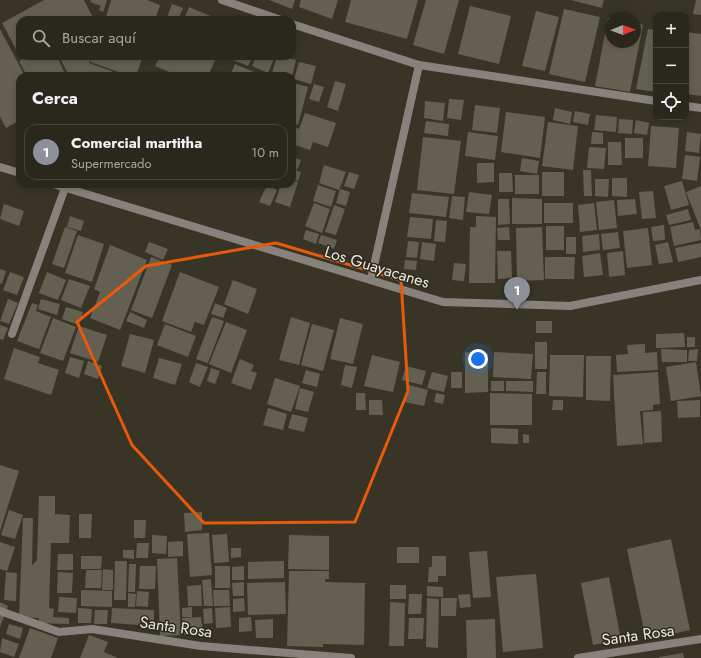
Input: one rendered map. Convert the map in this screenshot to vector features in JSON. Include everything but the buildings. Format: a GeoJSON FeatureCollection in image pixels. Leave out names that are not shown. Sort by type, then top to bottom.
{"type":"FeatureCollection","features":[{"type":"Feature","properties":{"kind":"street"},"geometry":{"type":"LineString","coordinates":[[222,0],[269,16]]}},
{"type":"Feature","properties":{"kind":"street"},"geometry":{"type":"LineString","coordinates":[[296,25],[419,66],[653,101]]}},
{"type":"Feature","properties":{"kind":"street"},"geometry":{"type":"LineString","coordinates":[[371,279],[419,66]]}},
{"type":"Feature","properties":{"kind":"street"},"geometry":{"type":"LineString","coordinates":[[689,106],[701,108]]}},
{"type":"Feature","properties":{"kind":"street"},"geometry":{"type":"LineString","coordinates":[[0,167],[16,172]]}},
{"type":"Feature","properties":{"kind":"street"},"geometry":{"type":"LineString","coordinates":[[12,334],[65,188]]}},
{"type":"Feature","properties":{"kind":"street","name":"Los Guayacanes"},"geometry":{"type":"LineString","coordinates":[[65,188],[371,279],[443,302],[570,306],[701,280]]}},
{"type":"Feature","properties":{"kind":"street","name":"Santa Rosa"},"geometry":{"type":"LineString","coordinates":[[0,611],[59,632],[92,629],[201,646],[351,658]]}},
{"type":"Feature","properties":{"kind":"street","name":"Santa Rosa"},"geometry":{"type":"LineString","coordinates":[[578,658],[701,639]]}},
{"type":"Feature","properties":{"kind":"highlighted area"},"geometry":{"type":"Polygon","coordinates":[[[276,243],[401,280],[408,391],[355,522],[204,523],[132,445],[77,322],[146,266],[276,243]]]}},
{"type":"Feature","properties":{"kind":"place","name":"Comercial martitha"},"geometry":{"type":"Point","coordinates":[517,310]}}]}
